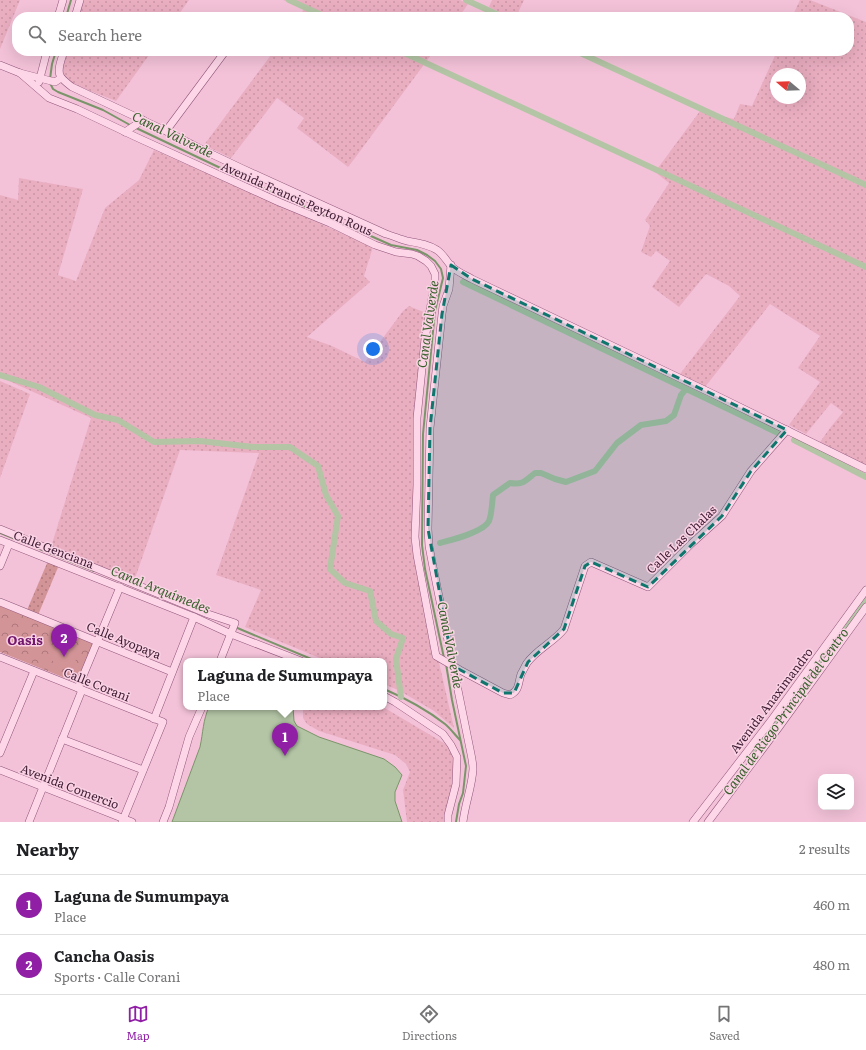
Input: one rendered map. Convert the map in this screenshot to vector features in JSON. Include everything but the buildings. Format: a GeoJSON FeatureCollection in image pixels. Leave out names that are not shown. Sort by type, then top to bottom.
{"type":"FeatureCollection","features":[{"type":"Feature","properties":{"kind":"street"},"geometry":{"type":"LineString","coordinates":[[59,12],[63,0]]}},
{"type":"Feature","properties":{"kind":"street"},"geometry":{"type":"LineString","coordinates":[[76,12],[80,0]]}},
{"type":"Feature","properties":{"kind":"street"},"geometry":{"type":"LineString","coordinates":[[37,88],[43,79],[47,56]]}},
{"type":"Feature","properties":{"kind":"street"},"geometry":{"type":"LineString","coordinates":[[58,80],[59,68],[63,56]]}},
{"type":"Feature","properties":{"kind":"street"},"geometry":{"type":"LineString","coordinates":[[166,131],[221,56]]}},
{"type":"Feature","properties":{"kind":"street"},"geometry":{"type":"LineString","coordinates":[[0,65],[20,73],[43,79],[58,80],[140,122],[166,131],[234,165],[386,234],[407,241],[419,242],[428,246],[445,257],[458,272],[866,469]]}},
{"type":"Feature","properties":{"kind":"street","name":"Avenida Francis Peyton Rous"},"geometry":{"type":"LineString","coordinates":[[20,73],[49,98],[127,130],[279,202],[330,223],[376,245],[396,252],[418,256],[431,266],[435,281],[425,339],[417,418],[415,537],[436,656],[448,663]]}},
{"type":"Feature","properties":{"kind":"street"},"geometry":{"type":"LineString","coordinates":[[127,130],[140,122]]}},
{"type":"Feature","properties":{"kind":"street"},"geometry":{"type":"LineString","coordinates":[[451,265],[448,289],[443,306],[430,428],[428,529],[429,546],[448,663],[471,754],[473,768],[472,781],[464,811],[463,822]]}},
{"type":"Feature","properties":{"kind":"street","name":"Calle Las Chalas"},"geometry":{"type":"LineString","coordinates":[[448,663],[503,693],[510,695],[514,693],[528,662],[564,629],[585,566],[591,562],[648,587],[691,544],[722,516],[751,471],[786,430]]}},
{"type":"Feature","properties":{"kind":"street","name":"Calle Genciana"},"geometry":{"type":"LineString","coordinates":[[0,529],[208,614],[233,629],[295,658]]}},
{"type":"Feature","properties":{"kind":"street","name":"Calle Genciana"},"geometry":{"type":"LineString","coordinates":[[0,540],[194,617],[233,629]]}},
{"type":"Feature","properties":{"kind":"street"},"geometry":{"type":"LineString","coordinates":[[0,566],[9,544]]}},
{"type":"Feature","properties":{"kind":"street"},"geometry":{"type":"LineString","coordinates":[[29,822],[62,738],[97,641],[120,587]]}},
{"type":"Feature","properties":{"kind":"street","name":"Avenida Anaximandro"},"geometry":{"type":"LineString","coordinates":[[693,822],[770,722],[866,590]]}},
{"type":"Feature","properties":{"kind":"street","name":"Calle Ayopaya"},"geometry":{"type":"LineString","coordinates":[[0,602],[172,672]]}},
{"type":"Feature","properties":{"kind":"street","name":"Avenida Anaximandro"},"geometry":{"type":"LineString","coordinates":[[708,822],[866,607]]}},
{"type":"Feature","properties":{"kind":"street"},"geometry":{"type":"LineString","coordinates":[[154,719],[194,617]]}},
{"type":"Feature","properties":{"kind":"street"},"geometry":{"type":"LineString","coordinates":[[221,658],[233,629]]}},
{"type":"Feature","properties":{"kind":"street","name":"Calle Corani"},"geometry":{"type":"LineString","coordinates":[[0,656],[163,722],[143,770]]}},
{"type":"Feature","properties":{"kind":"street"},"geometry":{"type":"LineString","coordinates":[[0,753],[34,671]]}},
{"type":"Feature","properties":{"kind":"street"},"geometry":{"type":"LineString","coordinates":[[387,698],[443,734],[451,745],[457,758],[456,784],[448,815],[448,822]]}},
{"type":"Feature","properties":{"kind":"street"},"geometry":{"type":"LineString","coordinates":[[163,822],[169,807],[189,737],[201,710]]}},
{"type":"Feature","properties":{"kind":"street"},"geometry":{"type":"LineString","coordinates":[[62,738],[143,770],[123,820]]}},
{"type":"Feature","properties":{"kind":"street","name":"Avenida Comercio"},"geometry":{"type":"LineString","coordinates":[[0,770],[123,820],[132,822]]}},
{"type":"Feature","properties":{"kind":"highlighted area"},"geometry":{"type":"Polygon","coordinates":[[[451,265],[472,279],[787,430],[751,471],[722,516],[648,587],[591,562],[585,566],[564,629],[528,662],[514,693],[503,693],[453,666],[428,529],[430,428],[442,314],[451,265]]]}},
{"type":"Feature","properties":{"kind":"shaded area"},"geometry":{"type":"Polygon","coordinates":[[[0,0],[20,0],[15,12],[12,12],[12,20],[0,49],[0,0]]]}},
{"type":"Feature","properties":{"kind":"shaded area"},"geometry":{"type":"Polygon","coordinates":[[[83,0],[189,0],[181,12],[79,12],[83,0]]]}},
{"type":"Feature","properties":{"kind":"shaded area"},"geometry":{"type":"Polygon","coordinates":[[[283,0],[460,0],[468,4],[462,12],[302,12],[304,9],[283,0]]]}},
{"type":"Feature","properties":{"kind":"shaded area"},"geometry":{"type":"Polygon","coordinates":[[[492,0],[524,0],[518,12],[499,12],[489,7],[492,0]]]}},
{"type":"Feature","properties":{"kind":"shaded area"},"geometry":{"type":"Polygon","coordinates":[[[800,0],[810,0],[841,12],[794,12],[800,0]]]}},
{"type":"Feature","properties":{"kind":"shaded area"},"geometry":{"type":"Polygon","coordinates":[[[854,17],[866,22],[866,465],[820,442],[843,412],[831,403],[806,434],[789,425],[820,382],[798,368],[820,336],[770,304],[705,387],[680,374],[740,296],[729,286],[706,274],[679,307],[652,287],[670,261],[656,251],[651,257],[641,252],[650,226],[645,220],[669,183],[655,172],[700,111],[734,119],[740,104],[752,106],[775,56],[854,56],[854,17]]]}},
{"type":"Feature","properties":{"kind":"shaded area"},"geometry":{"type":"Polygon","coordinates":[[[66,56],[148,56],[116,101],[67,82],[61,73],[66,56]]]}},
{"type":"Feature","properties":{"kind":"shaded area"},"geometry":{"type":"Polygon","coordinates":[[[270,56],[430,56],[348,167],[297,128],[304,118],[277,98],[231,158],[204,145],[270,56]]]}},
{"type":"Feature","properties":{"kind":"shaded area"},"geometry":{"type":"Polygon","coordinates":[[[154,150],[373,247],[364,276],[370,282],[307,337],[332,346],[365,362],[403,311],[409,306],[426,313],[413,420],[413,506],[411,540],[454,728],[434,711],[400,691],[387,685],[387,658],[320,658],[245,627],[261,590],[216,575],[259,453],[180,450],[134,581],[51,547],[91,418],[0,377],[0,195],[18,200],[19,178],[83,189],[58,275],[76,281],[105,208],[139,180],[154,150]]]}},
{"type":"Feature","properties":{"kind":"shaded area"},"geometry":{"type":"Polygon","coordinates":[[[0,381],[30,394],[0,478],[0,381]]]}},
{"type":"Feature","properties":{"kind":"shaded area"},"geometry":{"type":"Polygon","coordinates":[[[387,709],[449,746],[454,757],[454,783],[446,822],[407,822],[403,790],[410,772],[406,764],[395,755],[319,731],[307,724],[303,718],[303,710],[387,709]]]}},
{"type":"Feature","properties":{"kind":"shaded area"},"geometry":{"type":"Polygon","coordinates":[[[208,710],[293,710],[294,721],[297,726],[319,737],[384,759],[395,767],[402,775],[395,792],[395,801],[402,822],[172,822],[200,747],[208,710]]]}},
{"type":"Feature","properties":{"kind":"green space"},"geometry":{"type":"Polygon","coordinates":[[[48,561],[59,565],[38,615],[27,610],[48,561]]]}},
{"type":"Feature","properties":{"kind":"green space"},"geometry":{"type":"Polygon","coordinates":[[[0,606],[90,641],[92,648],[78,680],[75,682],[0,652],[0,606]]]}},
{"type":"Feature","properties":{"kind":"green space"},"geometry":{"type":"Polygon","coordinates":[[[56,645],[78,655],[72,669],[50,660],[56,645]]]}},
{"type":"Feature","properties":{"kind":"waterway","name":"Canal Valverde"},"geometry":{"type":"LineString","coordinates":[[67,12],[71,0]]}},
{"type":"Feature","properties":{"kind":"waterway"},"geometry":{"type":"LineString","coordinates":[[289,0],[315,12]]}},
{"type":"Feature","properties":{"kind":"waterway"},"geometry":{"type":"LineString","coordinates":[[466,0],[492,12]]}},
{"type":"Feature","properties":{"kind":"waterway","name":"Canal Valverde"},"geometry":{"type":"LineString","coordinates":[[50,79],[54,56]]}},
{"type":"Feature","properties":{"kind":"waterway"},"geometry":{"type":"LineString","coordinates":[[411,56],[866,267]]}},
{"type":"Feature","properties":{"kind":"waterway"},"geometry":{"type":"LineString","coordinates":[[587,56],[866,185]]}},
{"type":"Feature","properties":{"kind":"waterway","name":"Canal Valverde"},"geometry":{"type":"LineString","coordinates":[[50,83],[53,89],[58,92],[103,110],[130,125]]}},
{"type":"Feature","properties":{"kind":"waterway","name":"Canal Valverde"},"geometry":{"type":"LineString","coordinates":[[134,127],[250,182],[391,245],[417,250],[435,261],[441,269],[443,278],[435,311],[423,434],[422,545],[425,569],[444,658]]}},
{"type":"Feature","properties":{"kind":"waterway"},"geometry":{"type":"LineString","coordinates":[[463,282],[778,433]]}},
{"type":"Feature","properties":{"kind":"waterway"},"geometry":{"type":"LineString","coordinates":[[0,375],[39,387],[95,415],[118,420],[154,442],[200,441],[253,447],[290,447],[318,466],[326,495],[338,516],[330,569],[345,583],[370,591],[376,621],[391,634],[403,638],[396,659],[401,697]]}},
{"type":"Feature","properties":{"kind":"waterway"},"geometry":{"type":"LineString","coordinates":[[440,543],[467,535],[481,529],[486,525],[490,518],[493,495],[510,483],[521,483],[535,473],[541,473],[566,482],[595,471],[617,443],[641,425],[666,421],[674,415],[681,395],[686,389]]}},
{"type":"Feature","properties":{"kind":"waterway"},"geometry":{"type":"LineString","coordinates":[[794,440],[866,477]]}},
{"type":"Feature","properties":{"kind":"waterway","name":"Canal Arquímedes"},"geometry":{"type":"LineString","coordinates":[[0,533],[94,571]]}},
{"type":"Feature","properties":{"kind":"waterway","name":"Canal de Riego Principal del Centro"},"geometry":{"type":"LineString","coordinates":[[754,754],[866,600]]}},
{"type":"Feature","properties":{"kind":"waterway","name":"Canal Arquímedes"},"geometry":{"type":"LineString","coordinates":[[235,627],[309,658]]}},
{"type":"Feature","properties":{"kind":"waterway","name":"Canal Valverde"},"geometry":{"type":"LineString","coordinates":[[446,664],[466,766],[463,793],[459,804],[456,822]]}},
{"type":"Feature","properties":{"kind":"waterway","name":"Canal Arquímedes"},"geometry":{"type":"LineString","coordinates":[[387,690],[408,700],[431,714],[447,726],[460,740]]}},
{"type":"Feature","properties":{"kind":"place","name":"Cancha Oasis"},"geometry":{"type":"Point","coordinates":[64,657]}},
{"type":"Feature","properties":{"kind":"place","name":"Laguna de Sumumpaya"},"geometry":{"type":"Point","coordinates":[285,756]}},
{"type":"Feature","properties":{"kind":"district","name":"Oasis"},"geometry":{"type":"Point","coordinates":[25,639]}}]}
